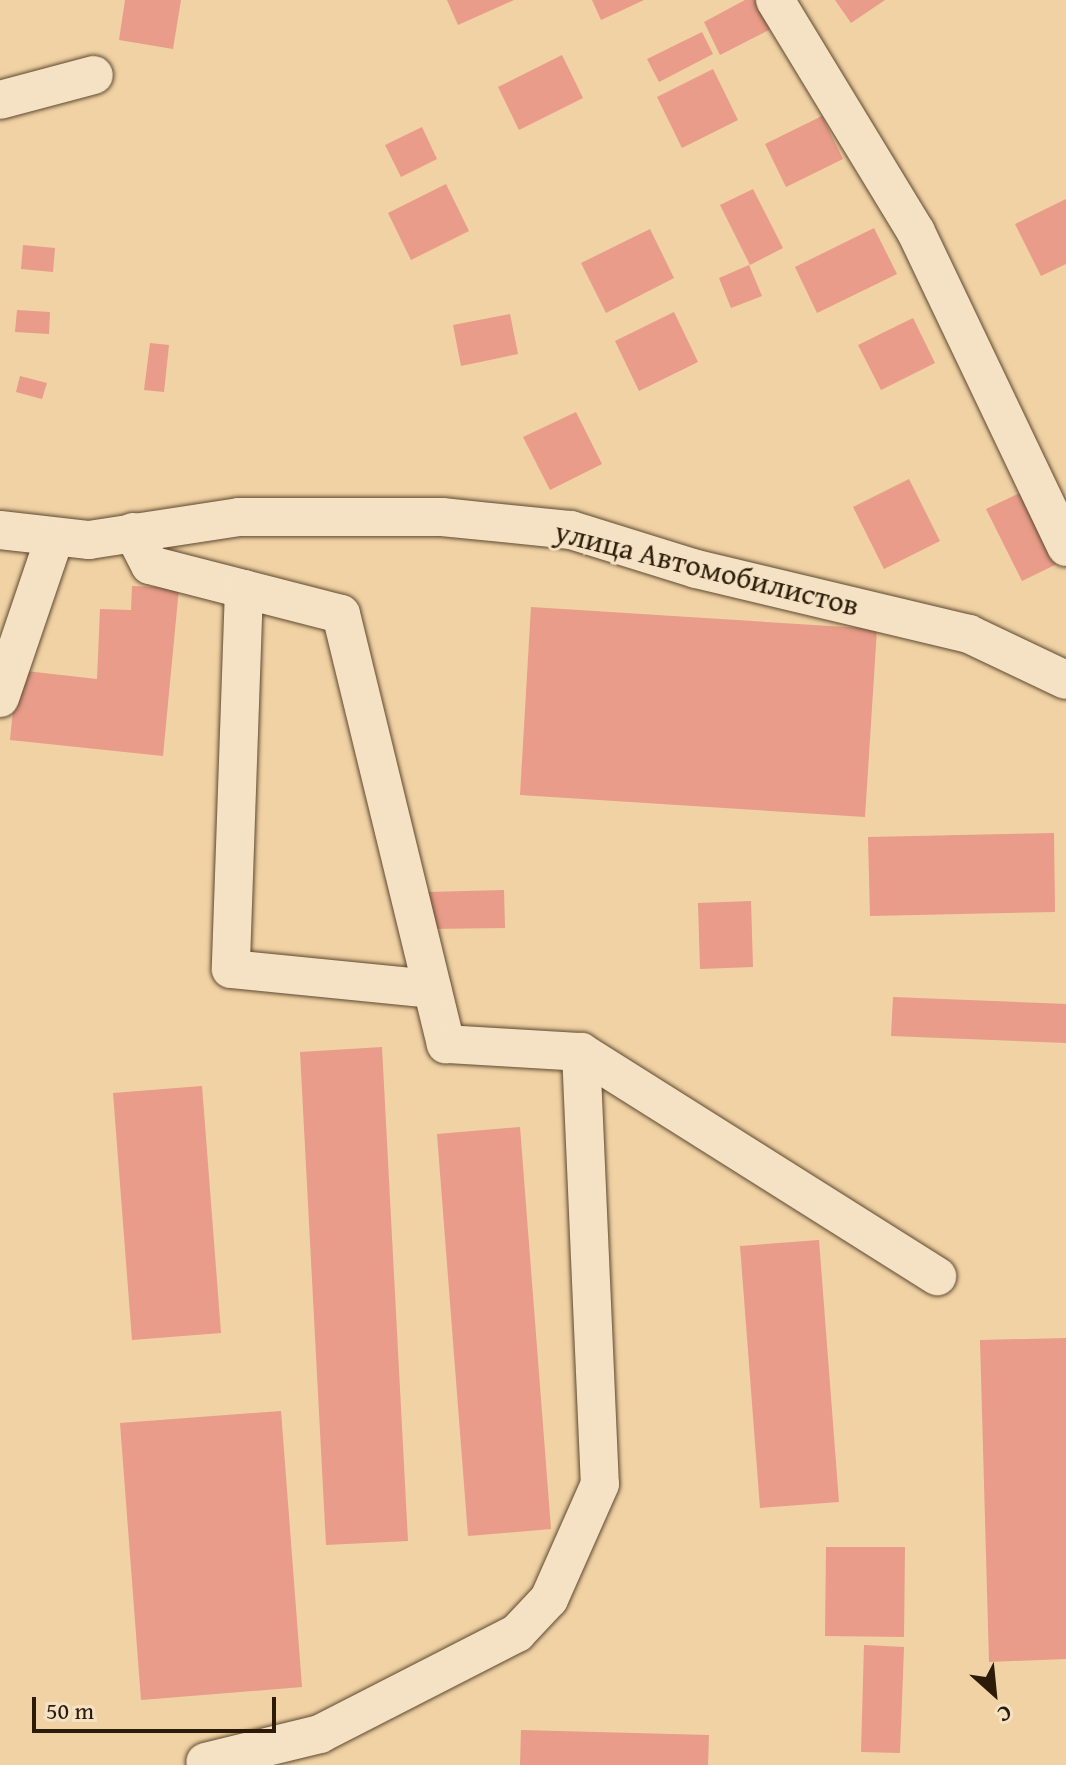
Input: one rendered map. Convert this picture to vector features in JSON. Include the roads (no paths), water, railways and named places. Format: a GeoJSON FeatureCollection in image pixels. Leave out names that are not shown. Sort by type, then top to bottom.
{"type":"FeatureCollection","features":[{"type":"Feature","properties":{"kind":"street"},"geometry":{"type":"LineString","coordinates":[[775,0],[916,232],[1066,547]]}},
{"type":"Feature","properties":{"kind":"street"},"geometry":{"type":"LineString","coordinates":[[0,100],[94,75]]}},
{"type":"Feature","properties":{"kind":"street","name":"улица Автомобилистов"},"geometry":{"type":"LineString","coordinates":[[0,530],[54,539],[239,517],[442,517],[571,530],[696,569],[969,634],[1064,672]]}},
{"type":"Feature","properties":{"kind":"street"},"geometry":{"type":"LineString","coordinates":[[133,532],[150,565],[341,614],[446,1044],[581,1052],[937,1276]]}},
{"type":"Feature","properties":{"kind":"street"},"geometry":{"type":"LineString","coordinates":[[0,698],[54,539]]}},
{"type":"Feature","properties":{"kind":"street"},"geometry":{"type":"LineString","coordinates":[[244,589],[231,969],[432,989]]}},
{"type":"Feature","properties":{"kind":"street"},"geometry":{"type":"LineString","coordinates":[[205,1762],[320,1734],[517,1633],[549,1599],[600,1484],[581,1052]]}}]}
